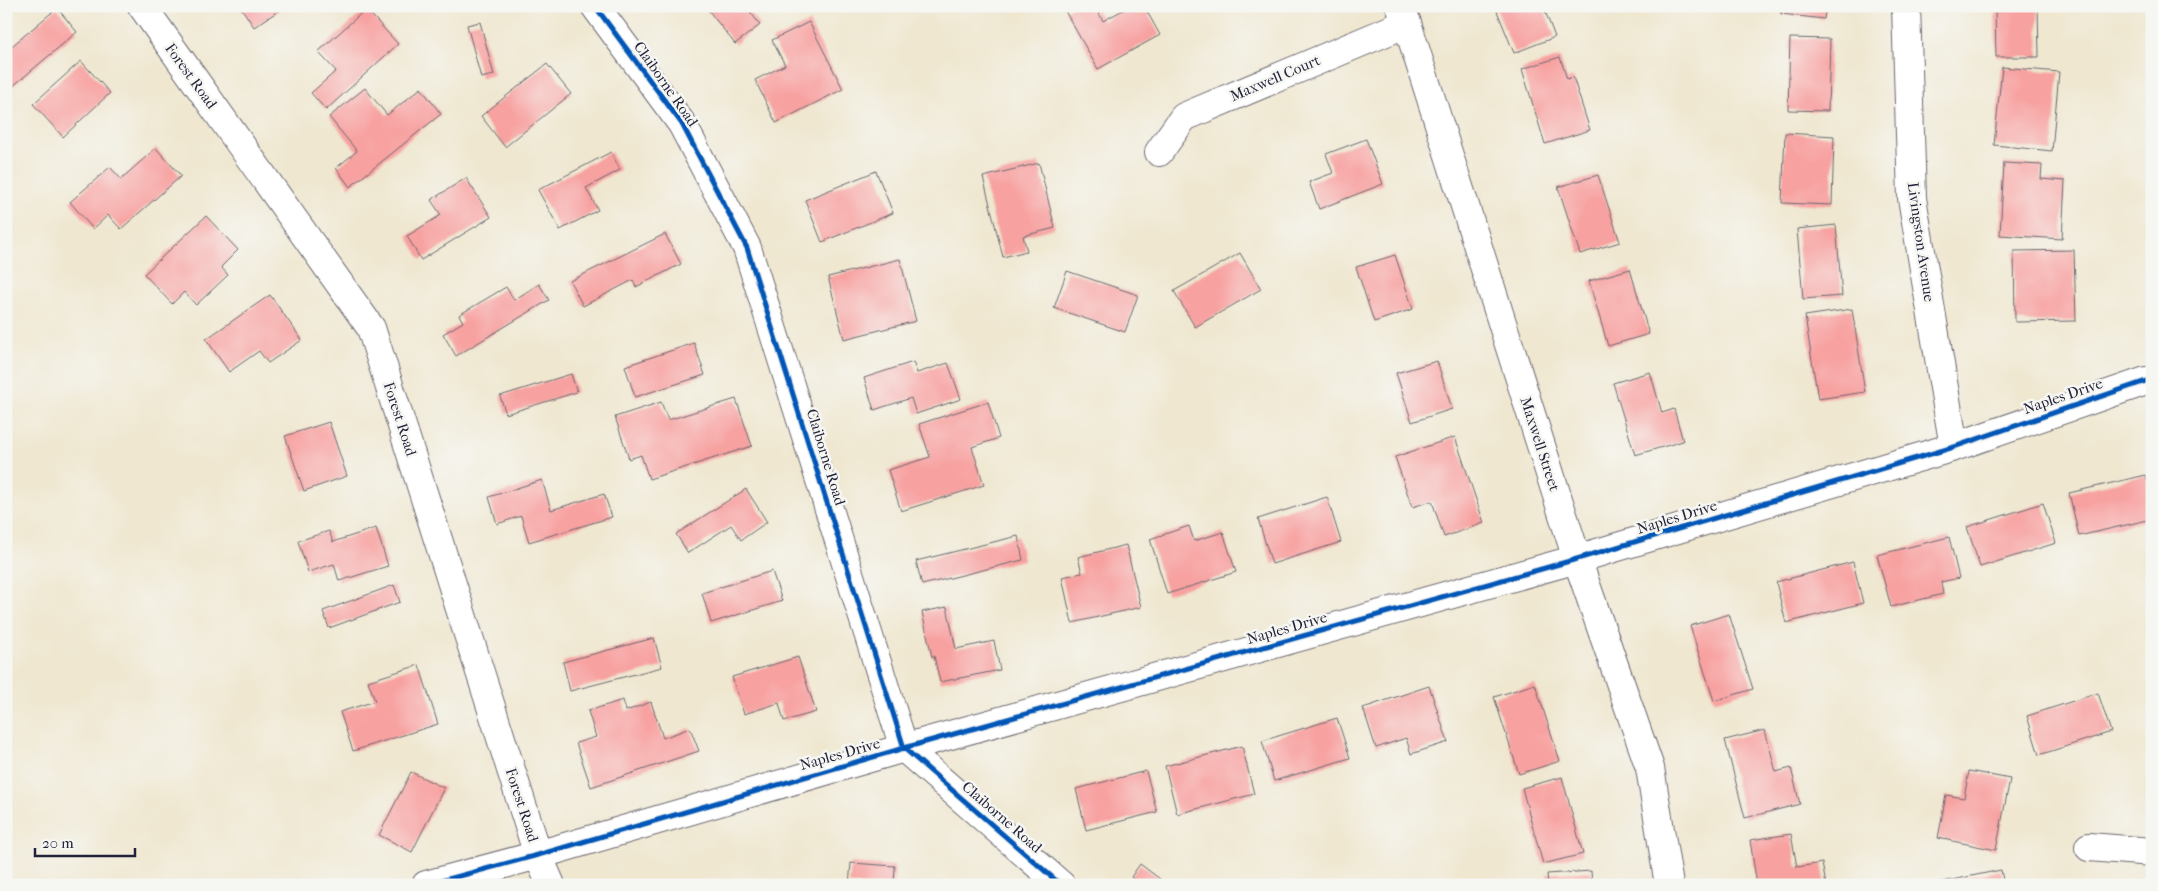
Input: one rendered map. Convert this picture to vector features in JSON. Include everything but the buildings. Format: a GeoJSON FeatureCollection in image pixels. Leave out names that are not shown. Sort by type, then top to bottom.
{"type":"FeatureCollection","features":[{"type":"Feature","properties":{"kind":"street","name":"Forest Road"},"geometry":{"type":"LineString","coordinates":[[142,6],[371,328],[538,855],[551,885]]}},
{"type":"Feature","properties":{"kind":"street","name":"Claiborne Road"},"geometry":{"type":"LineString","coordinates":[[595,6],[682,124],[748,248],[904,748],[1061,885]]}},
{"type":"Feature","properties":{"kind":"street","name":"Livingston Avenue"},"geometry":{"type":"LineString","coordinates":[[1906,6],[1912,198],[1954,446]]}},
{"type":"Feature","properties":{"kind":"street","name":"Maxwell Court"},"geometry":{"type":"LineString","coordinates":[[1159,152],[1184,117],[1403,15]]}},
{"type":"Feature","properties":{"kind":"street","name":"Maxwell Street"},"geometry":{"type":"LineString","coordinates":[[1403,15],[1577,560],[1650,768],[1669,885]]}},
{"type":"Feature","properties":{"kind":"street","name":"Naples Drive"},"geometry":{"type":"LineString","coordinates":[[426,885],[538,855],[904,748],[1577,560],[1954,446],[2146,381],[2152,381]]}},
{"type":"Feature","properties":{"kind":"street"},"geometry":{"type":"LineString","coordinates":[[2089,847],[2152,852]]}},
{"type":"Feature","properties":{"kind":"cycle path"},"geometry":{"type":"LineString","coordinates":[[595,6],[682,124],[747,248],[904,748],[1061,885]]}},
{"type":"Feature","properties":{"kind":"cycle path"},"geometry":{"type":"LineString","coordinates":[[426,885],[538,855],[904,748],[1577,559],[1954,447],[2146,381],[2152,381]]}}]}
